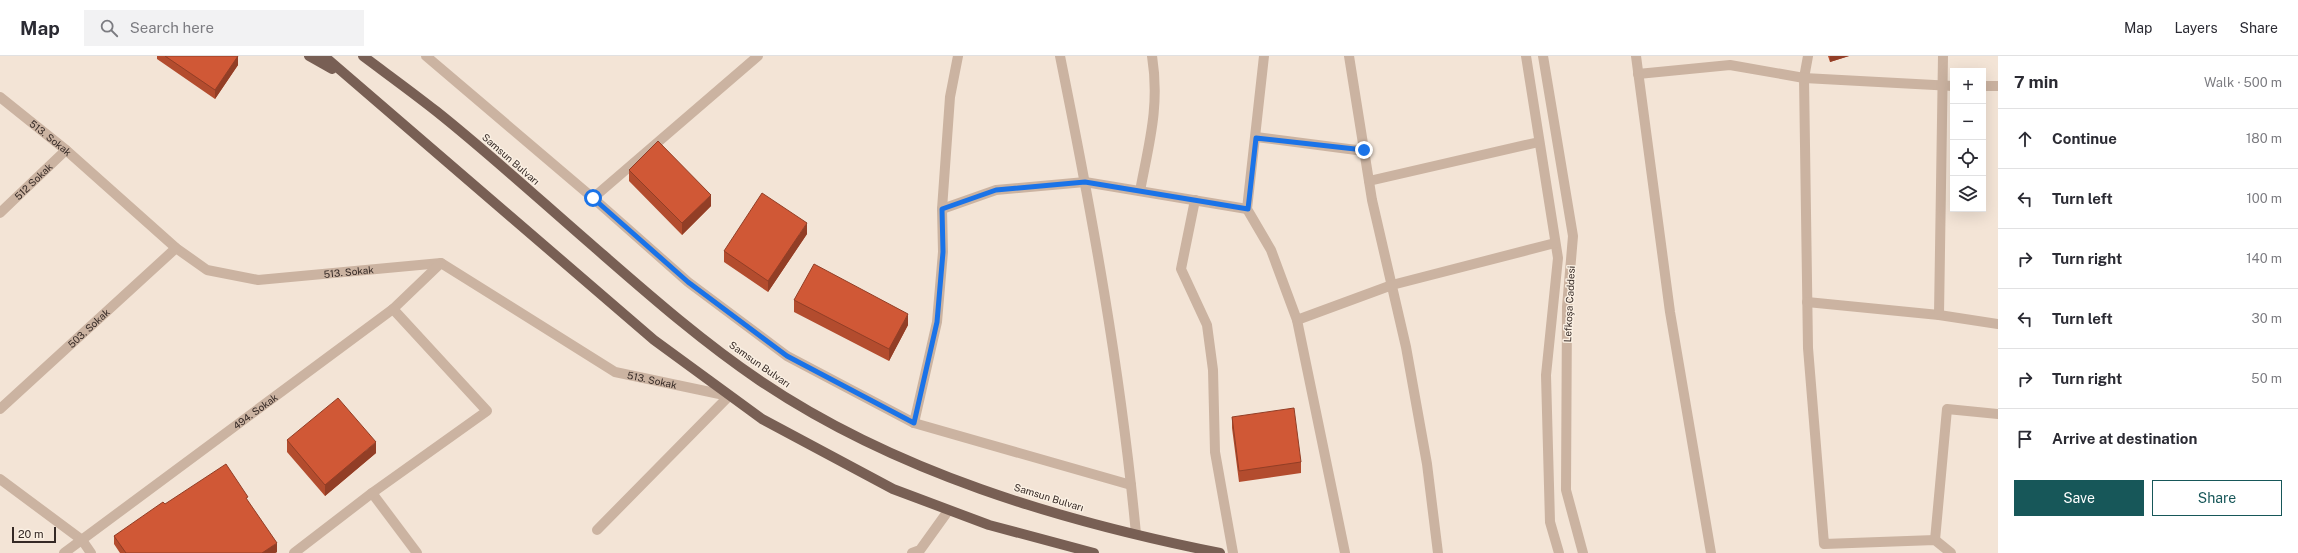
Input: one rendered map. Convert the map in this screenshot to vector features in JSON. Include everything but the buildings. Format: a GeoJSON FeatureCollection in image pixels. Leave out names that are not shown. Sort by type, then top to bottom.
{"type":"FeatureCollection","features":[{"type":"Feature","properties":{"kind":"main road"},"geometry":{"type":"LineString","coordinates":[[309,56],[355,82]]}},
{"type":"Feature","properties":{"kind":"main road"},"geometry":{"type":"LineString","coordinates":[[324,56],[654,340],[728,396],[762,419],[843,464],[893,489],[948,511],[989,525],[1094,553]]}},
{"type":"Feature","properties":{"kind":"main road","name":"Samsun Bulvarı"},"geometry":{"type":"LineString","coordinates":[[363,56],[437,111],[693,332],[758,379],[796,404],[898,457],[1058,514],[1220,553]]}},
{"type":"Feature","properties":{"kind":"street"},"geometry":{"type":"LineString","coordinates":[[426,56],[593,198],[688,282],[787,356],[914,423],[1131,485]]}},
{"type":"Feature","properties":{"kind":"street"},"geometry":{"type":"LineString","coordinates":[[593,198],[758,56]]}},
{"type":"Feature","properties":{"kind":"street"},"geometry":{"type":"LineString","coordinates":[[914,423],[937,322],[943,252],[942,209],[950,97],[958,56]]}},
{"type":"Feature","properties":{"kind":"street"},"geometry":{"type":"LineString","coordinates":[[1060,56],[1085,182],[1105,297],[1131,485],[1136,534]]}},
{"type":"Feature","properties":{"kind":"street"},"geometry":{"type":"LineString","coordinates":[[1140,191],[1156,108],[1156,79],[1152,56]]}},
{"type":"Feature","properties":{"kind":"street"},"geometry":{"type":"LineString","coordinates":[[1264,56],[1248,209],[1271,250],[1297,320],[1345,553]]}},
{"type":"Feature","properties":{"kind":"street"},"geometry":{"type":"LineString","coordinates":[[1349,56],[1369,181],[1406,347],[1427,464],[1438,553]]}},
{"type":"Feature","properties":{"kind":"street"},"geometry":{"type":"LineString","coordinates":[[1526,56],[1558,258],[1546,375],[1550,522],[1559,553]]}},
{"type":"Feature","properties":{"kind":"street","name":"Lefkoşa Caddesi"},"geometry":{"type":"LineString","coordinates":[[1543,56],[1573,236],[1567,307],[1566,490],[1583,553]]}},
{"type":"Feature","properties":{"kind":"street"},"geometry":{"type":"LineString","coordinates":[[1636,56],[1670,312],[1711,553]]}},
{"type":"Feature","properties":{"kind":"street"},"geometry":{"type":"LineString","coordinates":[[1808,56],[1804,78],[1808,348],[1824,544],[1935,540],[1951,553]]}},
{"type":"Feature","properties":{"kind":"street"},"geometry":{"type":"LineString","coordinates":[[1939,315],[1943,56]]}},
{"type":"Feature","properties":{"kind":"street"},"geometry":{"type":"LineString","coordinates":[[1638,74],[1729,60],[1804,78],[1950,86]]}},
{"type":"Feature","properties":{"kind":"street"},"geometry":{"type":"LineString","coordinates":[[1986,86],[1998,86]]}},
{"type":"Feature","properties":{"kind":"street","name":"513. Sokak"},"geometry":{"type":"LineString","coordinates":[[0,97],[66,150],[176,248],[207,270],[258,280],[441,263],[615,372],[728,396]]}},
{"type":"Feature","properties":{"kind":"street"},"geometry":{"type":"LineString","coordinates":[[1256,138],[1364,150]]}},
{"type":"Feature","properties":{"kind":"street"},"geometry":{"type":"LineString","coordinates":[[1369,181],[1539,142]]}},
{"type":"Feature","properties":{"kind":"street","name":"512 Sokak"},"geometry":{"type":"LineString","coordinates":[[0,213],[66,150]]}},
{"type":"Feature","properties":{"kind":"street"},"geometry":{"type":"LineString","coordinates":[[942,209],[996,190],[1085,182],[1248,209]]}},
{"type":"Feature","properties":{"kind":"street"},"geometry":{"type":"LineString","coordinates":[[1195,200],[1181,269],[1207,324],[1213,370],[1215,452],[1233,553]]}},
{"type":"Feature","properties":{"kind":"street"},"geometry":{"type":"LineString","coordinates":[[1297,320],[1392,285],[1555,243]]}},
{"type":"Feature","properties":{"kind":"street","name":"503. Sokak"},"geometry":{"type":"LineString","coordinates":[[0,409],[176,248]]}},
{"type":"Feature","properties":{"kind":"street","name":"494. Sokak"},"geometry":{"type":"LineString","coordinates":[[64,553],[393,309],[441,263]]}},
{"type":"Feature","properties":{"kind":"street"},"geometry":{"type":"LineString","coordinates":[[1807,302],[1939,315],[1998,324]]}},
{"type":"Feature","properties":{"kind":"street"},"geometry":{"type":"LineString","coordinates":[[294,553],[372,493],[487,411],[393,309]]}},
{"type":"Feature","properties":{"kind":"street"},"geometry":{"type":"LineString","coordinates":[[597,530],[728,396]]}},
{"type":"Feature","properties":{"kind":"street"},"geometry":{"type":"LineString","coordinates":[[1935,540],[1947,409],[1998,414]]}},
{"type":"Feature","properties":{"kind":"street"},"geometry":{"type":"LineString","coordinates":[[0,479],[82,540],[91,553]]}},
{"type":"Feature","properties":{"kind":"street"},"geometry":{"type":"LineString","coordinates":[[372,493],[417,553]]}},
{"type":"Feature","properties":{"kind":"street"},"geometry":{"type":"LineString","coordinates":[[918,552],[948,511]]}},
{"type":"Feature","properties":{"kind":"route"},"geometry":{"type":"LineString","coordinates":[[593,198],[688,282],[787,356],[914,423],[937,322],[943,252],[942,209],[996,190],[1085,182],[1248,209],[1256,138],[1364,150]]}}]}
